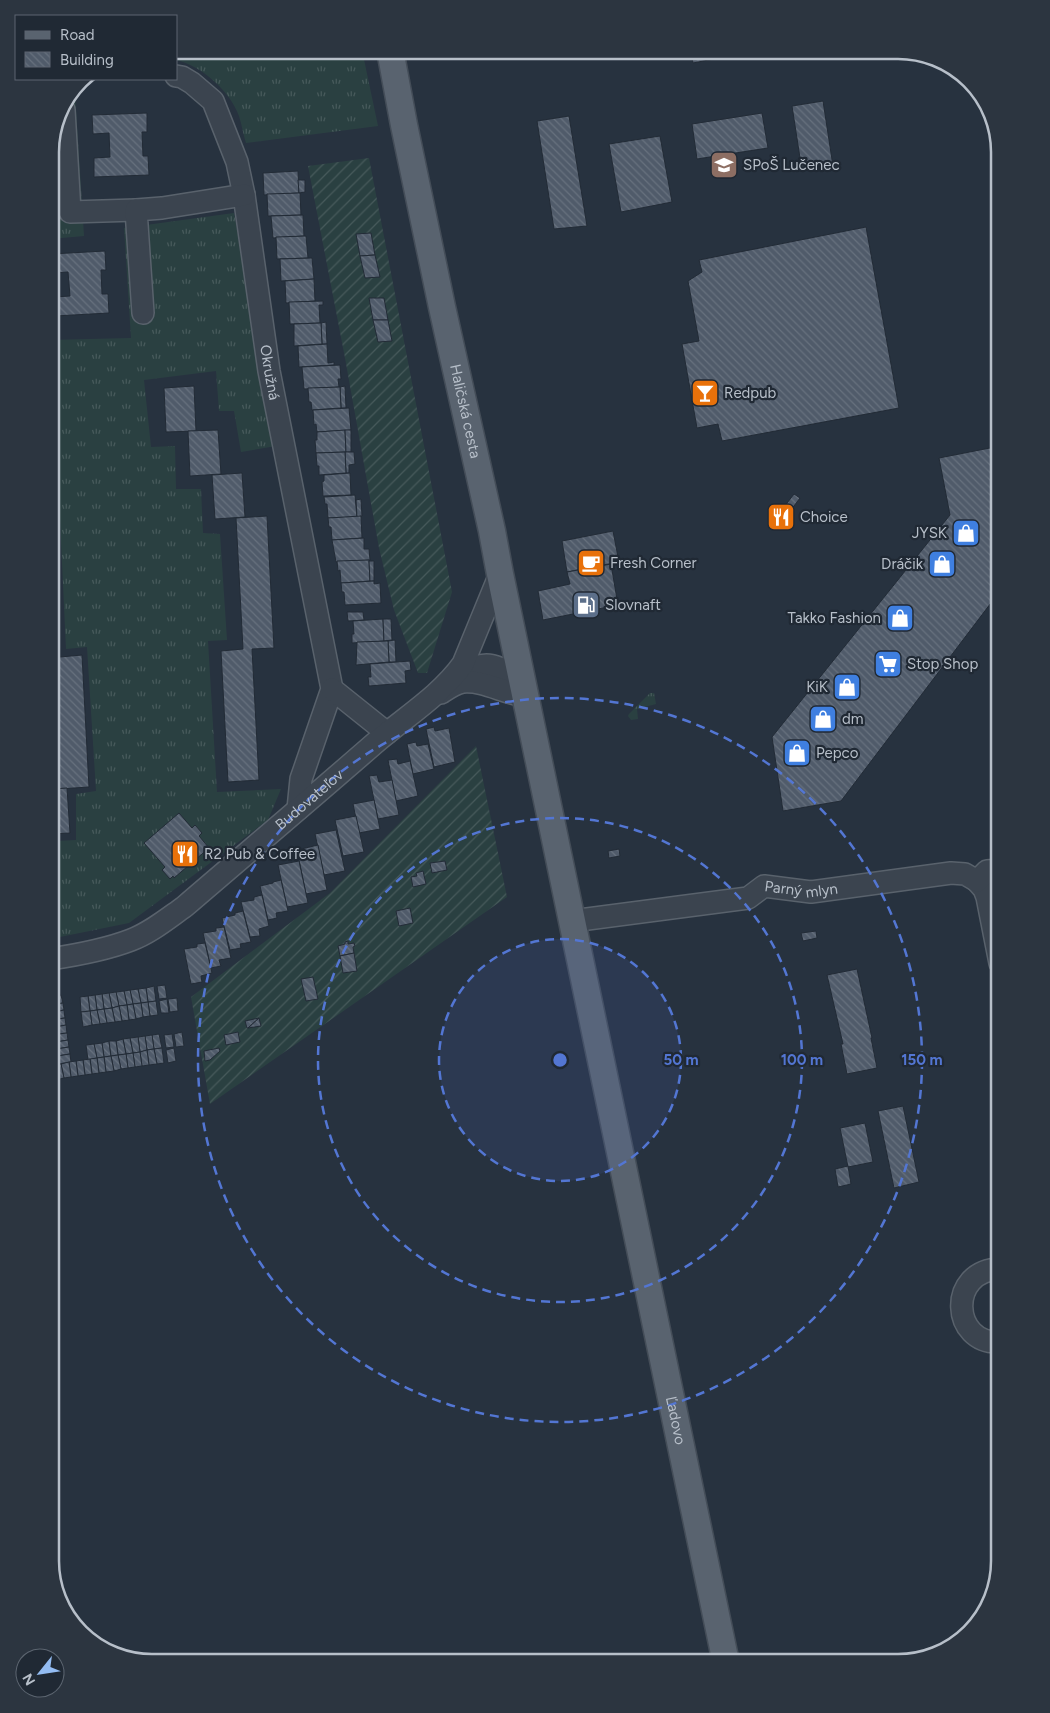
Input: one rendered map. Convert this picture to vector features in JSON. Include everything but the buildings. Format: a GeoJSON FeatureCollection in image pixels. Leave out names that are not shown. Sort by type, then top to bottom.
{"type":"FeatureCollection","features":[{"type":"Feature","properties":{"kind":"main road","name":"Haličská cesta"},"geometry":{"type":"LineString","coordinates":[[392,59],[572,921]]}},
{"type":"Feature","properties":{"kind":"main road","name":"Ľadovo"},"geometry":{"type":"LineString","coordinates":[[572,921],[724,1654]]}},
{"type":"Feature","properties":{"kind":"street","name":"Okružná"},"geometry":{"type":"LineString","coordinates":[[178,77],[192,83],[213,101],[237,162],[244,195],[269,371],[332,689]]}},
{"type":"Feature","properties":{"kind":"street"},"geometry":{"type":"LineString","coordinates":[[65,120],[70,212],[162,208],[244,195]]}},
{"type":"Feature","properties":{"kind":"street"},"geometry":{"type":"LineString","coordinates":[[136,210],[143,312]]}},
{"type":"Feature","properties":{"kind":"street","name":"Budovateľov"},"geometry":{"type":"LineString","coordinates":[[59,957],[110,947],[132,940],[153,929],[184,907],[387,733],[434,696],[463,664],[500,574]]}},
{"type":"Feature","properties":{"kind":"street","name":"Budovateľov"},"geometry":{"type":"LineString","coordinates":[[434,696],[463,682],[481,684],[512,695],[524,689],[493,664],[476,666],[454,676]]}},
{"type":"Feature","properties":{"kind":"street"},"geometry":{"type":"LineString","coordinates":[[298,809],[301,779],[332,689],[387,733]]}},
{"type":"Feature","properties":{"kind":"street"},"geometry":{"type":"LineString","coordinates":[[991,871],[987,872],[977,881],[984,890],[991,921]]}},
{"type":"Feature","properties":{"kind":"street","name":"Parný mlyn"},"geometry":{"type":"LineString","coordinates":[[572,921],[748,898],[764,886],[811,892],[951,873],[965,874],[977,881]]}},
{"type":"Feature","properties":{"kind":"street"},"geometry":{"type":"LineString","coordinates":[[991,1270],[982,1272],[968,1284],[964,1291],[961,1308],[963,1317],[972,1332],[991,1341]]}},
{"type":"Feature","properties":{"kind":"green space"},"geometry":{"type":"Polygon","coordinates":[[[178,59],[364,59],[378,126],[246,143],[239,116],[229,98],[214,81],[178,59]]]}},
{"type":"Feature","properties":{"kind":"green space"},"geometry":{"type":"Polygon","coordinates":[[[75,98],[84,236],[59,238],[59,146],[66,116],[75,98]]]}},
{"type":"Feature","properties":{"kind":"green space"},"geometry":{"type":"Polygon","coordinates":[[[369,158],[452,592],[427,673],[418,673],[394,610],[379,548],[308,166],[369,158]]]}},
{"type":"Feature","properties":{"kind":"green space"},"geometry":{"type":"Polygon","coordinates":[[[234,213],[276,446],[241,452],[234,411],[219,411],[216,371],[144,380],[151,447],[175,446],[176,489],[201,489],[203,533],[220,534],[227,640],[208,641],[217,792],[281,789],[268,820],[129,923],[59,937],[59,841],[76,840],[76,794],[96,791],[87,647],[66,649],[59,520],[59,340],[131,338],[124,228],[234,213]]]}},
{"type":"Feature","properties":{"kind":"green space"},"geometry":{"type":"Polygon","coordinates":[[[650,693],[654,693],[656,704],[637,709],[638,719],[631,720],[628,716],[629,714],[650,693]]]}},
{"type":"Feature","properties":{"kind":"green space"},"geometry":{"type":"Polygon","coordinates":[[[476,746],[507,897],[210,1104],[191,997],[330,893],[476,746]]]}},
{"type":"Feature","properties":{"kind":"place","name":"SPoŠ Lučenec"},"geometry":{"type":"Point","coordinates":[724,165]}},
{"type":"Feature","properties":{"kind":"place","name":"Redpub"},"geometry":{"type":"Point","coordinates":[705,393]}},
{"type":"Feature","properties":{"kind":"place","name":"Choice"},"geometry":{"type":"Point","coordinates":[781,517]}},
{"type":"Feature","properties":{"kind":"place","name":"JYSK"},"geometry":{"type":"Point","coordinates":[966,533]}},
{"type":"Feature","properties":{"kind":"place","name":"Fresh Corner"},"geometry":{"type":"Point","coordinates":[591,563]}},
{"type":"Feature","properties":{"kind":"place","name":"Dráčik"},"geometry":{"type":"Point","coordinates":[942,564]}},
{"type":"Feature","properties":{"kind":"place","name":"Slovnaft"},"geometry":{"type":"Point","coordinates":[586,605]}},
{"type":"Feature","properties":{"kind":"place","name":"Takko Fashion"},"geometry":{"type":"Point","coordinates":[900,618]}},
{"type":"Feature","properties":{"kind":"place","name":"Stop Shop"},"geometry":{"type":"Point","coordinates":[888,664]}},
{"type":"Feature","properties":{"kind":"place","name":"KiK"},"geometry":{"type":"Point","coordinates":[847,687]}},
{"type":"Feature","properties":{"kind":"place","name":"dm"},"geometry":{"type":"Point","coordinates":[823,719]}},
{"type":"Feature","properties":{"kind":"place","name":"Pepco"},"geometry":{"type":"Point","coordinates":[797,753]}},
{"type":"Feature","properties":{"kind":"place","name":"R2 Pub & Coffee"},"geometry":{"type":"Point","coordinates":[185,854]}}]}
